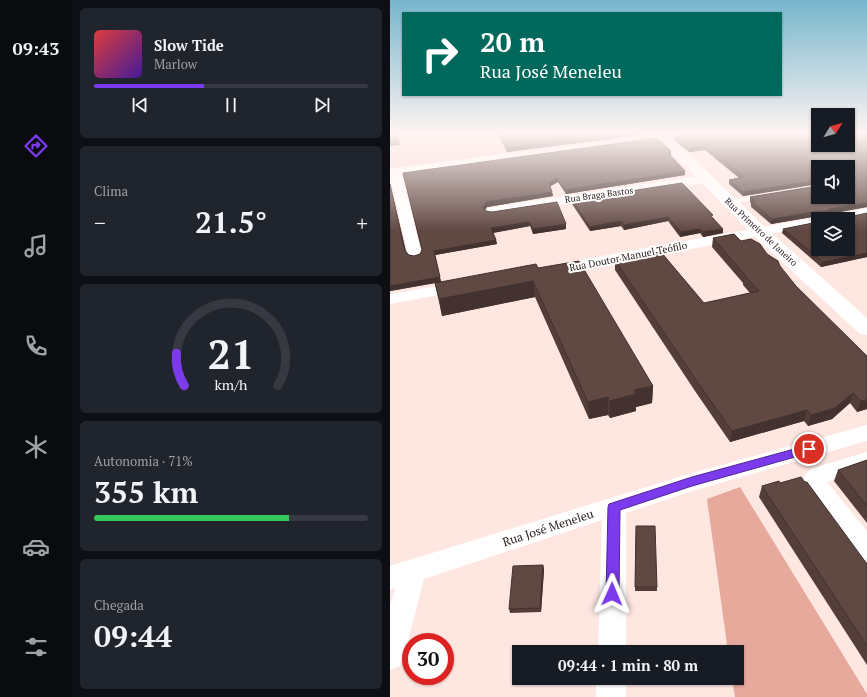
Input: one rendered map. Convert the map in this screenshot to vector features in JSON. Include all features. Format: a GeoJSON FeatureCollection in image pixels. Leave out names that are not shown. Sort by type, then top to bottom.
{"type":"FeatureCollection","features":[{"type":"Feature","properties":{"kind":"street"},"geometry":{"type":"LineString","coordinates":[[415,255],[392,173],[444,166]]}},
{"type":"Feature","properties":{"kind":"street","name":"Rua Primeiro de Janeiro"},"geometry":{"type":"LineString","coordinates":[[692,166],[760,232],[867,329]]}},
{"type":"Feature","properties":{"kind":"street","name":"Rua Braga Bastos"},"geometry":{"type":"LineString","coordinates":[[492,211],[705,179]]}},
{"type":"Feature","properties":{"kind":"street"},"geometry":{"type":"LineString","coordinates":[[855,214],[867,212]]}},
{"type":"Feature","properties":{"kind":"street","name":"Rua Doutor Manuel Teófilo"},"geometry":{"type":"LineString","coordinates":[[545,272],[811,222]]}},
{"type":"Feature","properties":{"kind":"street"},"geometry":{"type":"LineString","coordinates":[[390,299],[476,284]]}},
{"type":"Feature","properties":{"kind":"street","name":"Rua José Meneleu"},"geometry":{"type":"LineString","coordinates":[[401,575],[692,482],[867,433]]}},
{"type":"Feature","properties":{"kind":"street"},"geometry":{"type":"LineString","coordinates":[[867,460],[821,474],[814,479],[816,485],[867,550]]}},
{"type":"Feature","properties":{"kind":"street"},"geometry":{"type":"LineString","coordinates":[[612,645],[614,507]]}},
{"type":"Feature","properties":{"kind":"street"},"geometry":{"type":"LineString","coordinates":[[390,656],[401,575]]}},
{"type":"Feature","properties":{"kind":"street"},"geometry":{"type":"LineString","coordinates":[[611,685],[611,697]]}},
{"type":"Feature","properties":{"kind":"lane"},"geometry":{"type":"LineString","coordinates":[[729,202],[766,196]]}},
{"type":"Feature","properties":{"kind":"shaded area"},"geometry":{"type":"Polygon","coordinates":[[[390,166],[409,166],[390,168],[390,166]]]}},
{"type":"Feature","properties":{"kind":"shaded area"},"geometry":{"type":"Polygon","coordinates":[[[740,487],[867,694],[867,697],[735,697],[733,685],[744,685],[744,645],[727,645],[707,499],[740,487]]]}},
{"type":"Feature","properties":{"kind":"building"},"geometry":{"type":"Polygon","coordinates":[[[457,166],[680,166],[685,171],[565,190],[557,178],[549,183],[552,192],[486,202],[483,207],[486,211],[492,212],[557,202],[566,224],[533,229],[529,222],[491,228],[496,240],[434,251],[440,277],[390,286],[390,184],[405,251],[409,255],[414,256],[420,254],[422,250],[403,173],[457,166]]]}},
{"type":"Feature","properties":{"kind":"building"},"geometry":{"type":"Polygon","coordinates":[[[730,166],[811,166],[811,181],[743,192],[729,180],[744,177],[730,166]]]}},
{"type":"Feature","properties":{"kind":"building"},"geometry":{"type":"Polygon","coordinates":[[[855,166],[867,166],[867,203],[830,209],[824,212],[811,212],[772,219],[752,202],[755,201],[750,197],[811,187],[811,204],[855,204],[855,166]]]}},
{"type":"Feature","properties":{"kind":"building"},"geometry":{"type":"Polygon","coordinates":[[[682,183],[713,215],[711,216],[723,229],[703,232],[700,229],[681,232],[668,217],[624,225],[621,221],[590,227],[572,200],[682,183]]]}},
{"type":"Feature","properties":{"kind":"building"},"geometry":{"type":"Polygon","coordinates":[[[867,213],[867,253],[855,255],[855,216],[867,213]]]}},
{"type":"Feature","properties":{"kind":"building"},"geometry":{"type":"Polygon","coordinates":[[[811,223],[811,252],[783,229],[811,223]]]}},
{"type":"Feature","properties":{"kind":"building"},"geometry":{"type":"Polygon","coordinates":[[[734,234],[741,241],[751,239],[760,244],[767,254],[778,261],[780,266],[796,286],[867,356],[867,400],[861,401],[853,393],[835,408],[811,415],[807,410],[732,431],[615,260],[661,252],[704,303],[759,291],[713,238],[734,234]]]}},
{"type":"Feature","properties":{"kind":"building"},"geometry":{"type":"Polygon","coordinates":[[[816,256],[852,256],[823,262],[816,256]]]}},
{"type":"Feature","properties":{"kind":"building"},"geometry":{"type":"Polygon","coordinates":[[[579,261],[653,386],[634,390],[636,394],[609,401],[608,397],[588,402],[533,281],[439,299],[435,283],[536,264],[538,268],[579,261]]]}},
{"type":"Feature","properties":{"kind":"building"},"geometry":{"type":"Polygon","coordinates":[[[867,460],[867,506],[838,470],[867,460]]]}},
{"type":"Feature","properties":{"kind":"building"},"geometry":{"type":"Polygon","coordinates":[[[801,477],[805,482],[807,482],[867,564],[867,646],[762,486],[801,477]]]}},
{"type":"Feature","properties":{"kind":"building"},"geometry":{"type":"Polygon","coordinates":[[[636,526],[655,526],[657,587],[635,587],[636,526]]]}},
{"type":"Feature","properties":{"kind":"building"},"geometry":{"type":"Polygon","coordinates":[[[543,565],[540,608],[509,609],[513,566],[543,565]]]}},
{"type":"Feature","properties":{"kind":"route"},"geometry":{"type":"LineString","coordinates":[[612,594],[614,507],[692,482],[809,449]]}}]}
